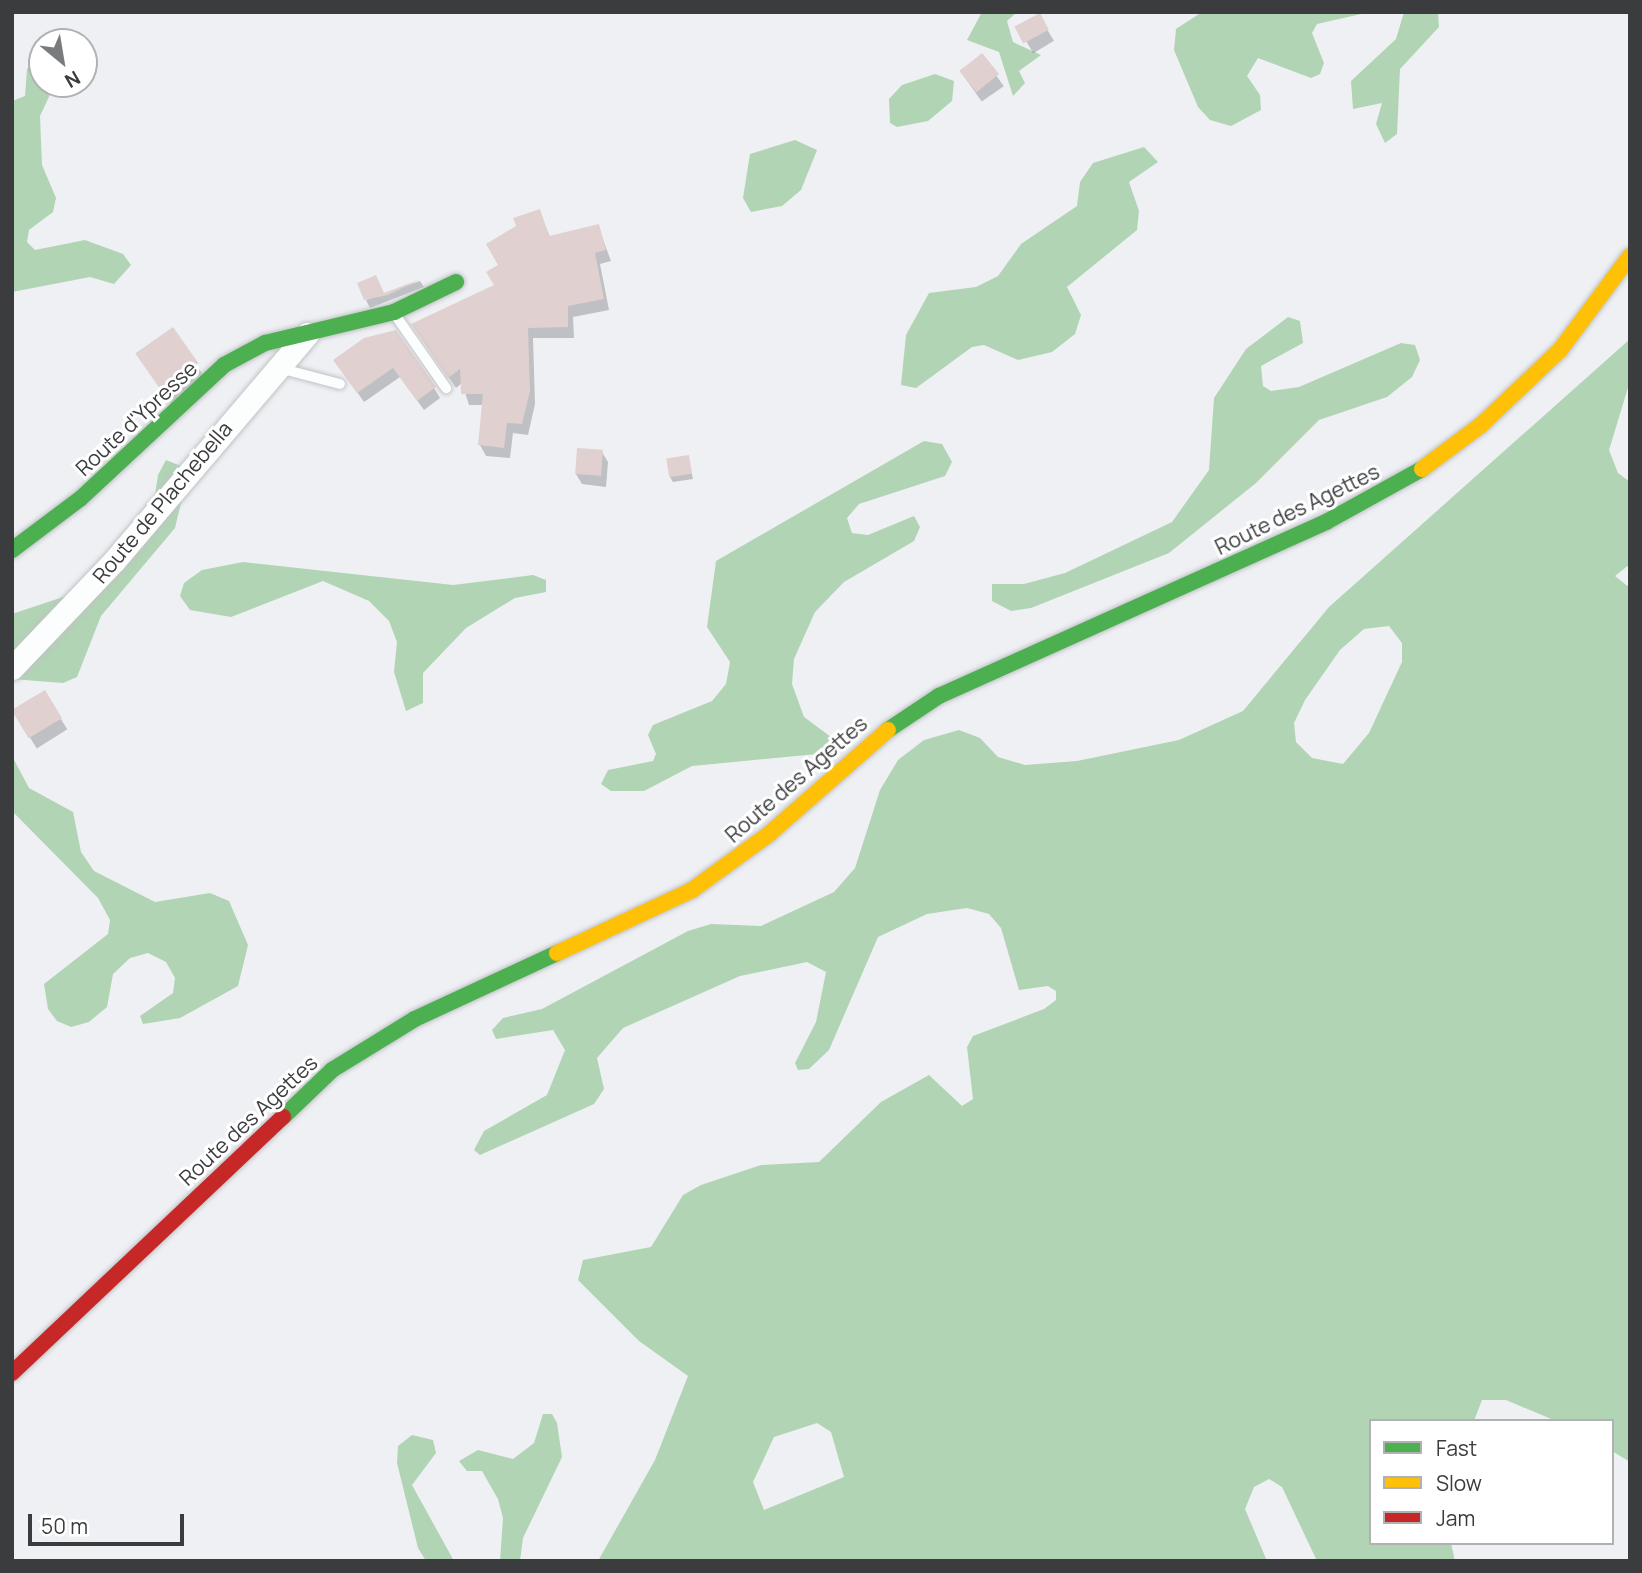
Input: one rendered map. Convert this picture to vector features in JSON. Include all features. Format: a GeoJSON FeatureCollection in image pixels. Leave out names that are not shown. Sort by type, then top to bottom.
{"type":"FeatureCollection","features":[{"type":"Feature","properties":{"kind":"street","name":"Route des Agettes"},"geometry":{"type":"LineString","coordinates":[[12,1373],[295,1099],[341,1063],[415,1019],[692,890],[769,834],[864,746],[939,695],[1314,528],[1414,475],[1531,379],[1630,256]]}},
{"type":"Feature","properties":{"kind":"street","name":"Route d'Ypresse"},"geometry":{"type":"LineString","coordinates":[[12,550],[107,475],[205,379],[265,344],[394,312],[456,282]]}},
{"type":"Feature","properties":{"kind":"street","name":"Route de Plachebella"},"geometry":{"type":"LineString","coordinates":[[12,668],[114,561],[276,366],[307,334]]}},
{"type":"Feature","properties":{"kind":"lane"},"geometry":{"type":"LineString","coordinates":[[394,312],[446,388]]}},
{"type":"Feature","properties":{"kind":"lane"},"geometry":{"type":"LineString","coordinates":[[276,366],[340,384]]}},
{"type":"Feature","properties":{"kind":"green space"},"geometry":{"type":"Polygon","coordinates":[[[982,12],[1017,12],[1007,21],[1013,42],[1041,55],[1019,71],[1025,83],[1013,96],[999,52],[967,40],[982,12]]]}},
{"type":"Feature","properties":{"kind":"green space"},"geometry":{"type":"Polygon","coordinates":[[[1202,12],[1370,12],[1317,24],[1312,33],[1324,63],[1320,74],[1311,78],[1258,58],[1247,76],[1260,95],[1261,110],[1231,126],[1210,120],[1198,107],[1174,50],[1176,29],[1202,12]]]}},
{"type":"Feature","properties":{"kind":"green space"},"geometry":{"type":"Polygon","coordinates":[[[1404,12],[1438,12],[1439,27],[1400,69],[1397,134],[1385,143],[1376,124],[1382,103],[1353,109],[1351,81],[1396,39],[1404,12]]]}},
{"type":"Feature","properties":{"kind":"green space"},"geometry":{"type":"Polygon","coordinates":[[[27,69],[28,98],[48,98],[40,116],[42,165],[56,198],[53,212],[29,230],[27,242],[35,250],[85,240],[123,254],[131,265],[114,284],[90,277],[12,292],[12,101],[25,96],[27,69]]]}},
{"type":"Feature","properties":{"kind":"green space"},"geometry":{"type":"Polygon","coordinates":[[[935,74],[954,81],[952,101],[928,121],[897,127],[890,123],[889,99],[902,85],[935,74]]]}},
{"type":"Feature","properties":{"kind":"green space"},"geometry":{"type":"Polygon","coordinates":[[[795,140],[817,150],[801,190],[782,206],[751,212],[743,198],[750,154],[795,140]]]}},
{"type":"Feature","properties":{"kind":"green space"},"geometry":{"type":"Polygon","coordinates":[[[1144,147],[1158,162],[1129,182],[1139,211],[1137,230],[1067,287],[1081,315],[1075,334],[1052,352],[1018,360],[984,345],[972,347],[916,388],[901,385],[906,335],[929,293],[976,287],[998,276],[1021,244],[1077,206],[1080,182],[1093,163],[1144,147]]]}},
{"type":"Feature","properties":{"kind":"green space"},"geometry":{"type":"Polygon","coordinates":[[[1288,317],[1300,321],[1303,343],[1261,366],[1263,386],[1271,391],[1299,387],[1401,343],[1415,345],[1420,360],[1412,377],[1387,397],[1319,420],[1256,483],[1169,553],[1031,608],[1011,611],[992,601],[992,584],[1024,584],[1065,573],[1172,522],[1209,470],[1214,398],[1246,349],[1288,317]]]}},
{"type":"Feature","properties":{"kind":"green space"},"geometry":{"type":"Polygon","coordinates":[[[1630,339],[1630,381],[1609,450],[1618,473],[1630,482],[1630,564],[1615,576],[1630,588],[1630,1462],[1614,1452],[1614,1419],[1551,1419],[1506,1400],[1482,1400],[1475,1419],[1369,1419],[1369,1545],[1451,1545],[1455,1561],[1317,1561],[1282,1487],[1269,1479],[1254,1487],[1245,1509],[1267,1561],[598,1561],[655,1460],[688,1376],[639,1341],[578,1280],[583,1260],[651,1247],[683,1195],[701,1185],[761,1165],[819,1162],[881,1102],[929,1075],[962,1106],[973,1099],[967,1047],[973,1036],[1044,1009],[1056,1000],[1056,991],[1048,986],[1019,990],[1001,928],[989,914],[967,908],[927,914],[878,937],[829,1050],[809,1069],[798,1070],[795,1063],[816,1022],[826,972],[807,962],[740,976],[623,1028],[597,1058],[604,1089],[594,1104],[480,1155],[474,1150],[484,1131],[547,1095],[565,1050],[553,1030],[496,1039],[492,1030],[503,1018],[542,1009],[688,931],[711,924],[761,926],[834,892],[855,868],[880,790],[898,760],[924,740],[959,730],[980,738],[998,757],[1025,765],[1077,761],[1179,740],[1243,711],[1329,607],[1630,339]],[[1389,626],[1364,629],[1340,650],[1305,700],[1294,723],[1296,742],[1312,758],[1343,764],[1369,733],[1402,662],[1402,643],[1389,626]],[[817,1423],[774,1437],[753,1482],[764,1510],[844,1477],[831,1432],[817,1423]]]}},
{"type":"Feature","properties":{"kind":"green space"},"geometry":{"type":"Polygon","coordinates":[[[924,441],[942,444],[952,462],[945,476],[859,504],[847,518],[852,533],[868,535],[914,516],[920,527],[914,541],[844,582],[815,612],[794,659],[792,684],[804,717],[831,737],[828,753],[692,766],[644,791],[611,791],[601,784],[608,770],[653,761],[656,754],[648,735],[653,725],[712,701],[726,684],[730,662],[707,627],[716,561],[924,441]]]}},
{"type":"Feature","properties":{"kind":"green space"},"geometry":{"type":"Polygon","coordinates":[[[166,460],[181,466],[184,490],[175,528],[101,616],[77,677],[63,683],[12,679],[12,614],[96,586],[151,523],[158,475],[166,460]]]}},
{"type":"Feature","properties":{"kind":"green space"},"geometry":{"type":"Polygon","coordinates":[[[243,562],[453,585],[533,575],[546,580],[546,592],[515,598],[466,628],[423,673],[423,703],[406,711],[394,672],[397,642],[389,621],[369,601],[323,581],[231,617],[190,610],[180,596],[184,583],[202,570],[243,562]]]}},
{"type":"Feature","properties":{"kind":"green space"},"geometry":{"type":"Polygon","coordinates":[[[12,756],[29,788],[73,812],[81,852],[94,871],[155,902],[210,893],[229,901],[248,945],[238,986],[180,1018],[143,1024],[140,1016],[173,993],[175,978],[166,962],[148,953],[130,958],[113,974],[107,1007],[89,1022],[71,1027],[57,1021],[48,1009],[44,984],[108,934],[110,920],[98,898],[12,811],[12,756]]]}},
{"type":"Feature","properties":{"kind":"green space"},"geometry":{"type":"Polygon","coordinates":[[[543,1414],[552,1414],[557,1423],[562,1457],[523,1538],[520,1561],[500,1561],[503,1518],[498,1499],[482,1471],[467,1471],[459,1461],[478,1450],[513,1459],[534,1443],[543,1414]]]}},
{"type":"Feature","properties":{"kind":"green space"},"geometry":{"type":"Polygon","coordinates":[[[412,1435],[433,1440],[436,1453],[412,1485],[454,1561],[426,1561],[418,1548],[397,1463],[398,1446],[412,1435]]]}},
{"type":"Feature","properties":{"kind":"building"},"geometry":{"type":"Polygon","coordinates":[[[1040,13],[1049,30],[1023,43],[1014,27],[1040,13]]]}},
{"type":"Feature","properties":{"kind":"building"},"geometry":{"type":"Polygon","coordinates":[[[982,53],[999,74],[976,92],[959,71],[982,53]]]}},
{"type":"Feature","properties":{"kind":"building"},"geometry":{"type":"Polygon","coordinates":[[[540,209],[549,236],[599,224],[606,250],[595,253],[604,299],[568,306],[568,327],[528,328],[530,391],[522,424],[507,423],[504,448],[478,445],[483,394],[461,394],[460,369],[448,378],[411,324],[494,285],[486,272],[498,265],[486,244],[516,226],[513,218],[540,209]]]}},
{"type":"Feature","properties":{"kind":"building"},"geometry":{"type":"Polygon","coordinates":[[[376,275],[384,293],[421,279],[388,295],[364,300],[357,283],[376,275]]]}},
{"type":"Feature","properties":{"kind":"building"},"geometry":{"type":"Polygon","coordinates":[[[173,327],[198,363],[161,389],[135,353],[173,327]]]}},
{"type":"Feature","properties":{"kind":"building"},"geometry":{"type":"Polygon","coordinates":[[[396,330],[436,387],[417,401],[393,368],[357,393],[333,360],[364,338],[396,330]]]}},
{"type":"Feature","properties":{"kind":"building"},"geometry":{"type":"Polygon","coordinates":[[[577,448],[603,450],[601,476],[575,474],[577,448]]]}},
{"type":"Feature","properties":{"kind":"building"},"geometry":{"type":"Polygon","coordinates":[[[689,455],[692,474],[669,477],[666,459],[689,455]]]}},
{"type":"Feature","properties":{"kind":"building"},"geometry":{"type":"Polygon","coordinates":[[[45,690],[62,718],[29,738],[12,710],[45,690]]]}},
{"type":"Feature","properties":{"kind":"traffic: fast"},"geometry":{"type":"LineString","coordinates":[[12,550],[80,499],[224,365],[265,343],[394,312],[456,282]]}},
{"type":"Feature","properties":{"kind":"traffic: fast"},"geometry":{"type":"LineString","coordinates":[[888,730],[939,696],[1326,522],[1422,469]]}},
{"type":"Feature","properties":{"kind":"traffic: fast"},"geometry":{"type":"LineString","coordinates":[[283,1117],[332,1070],[415,1019],[557,953]]}},
{"type":"Feature","properties":{"kind":"traffic: slow"},"geometry":{"type":"LineString","coordinates":[[1422,469],[1481,425],[1560,350],[1630,256]]}},
{"type":"Feature","properties":{"kind":"traffic: slow"},"geometry":{"type":"LineString","coordinates":[[557,953],[692,890],[769,834],[888,730]]}},
{"type":"Feature","properties":{"kind":"traffic: jam"},"geometry":{"type":"LineString","coordinates":[[12,1373],[283,1117]]}}]}
